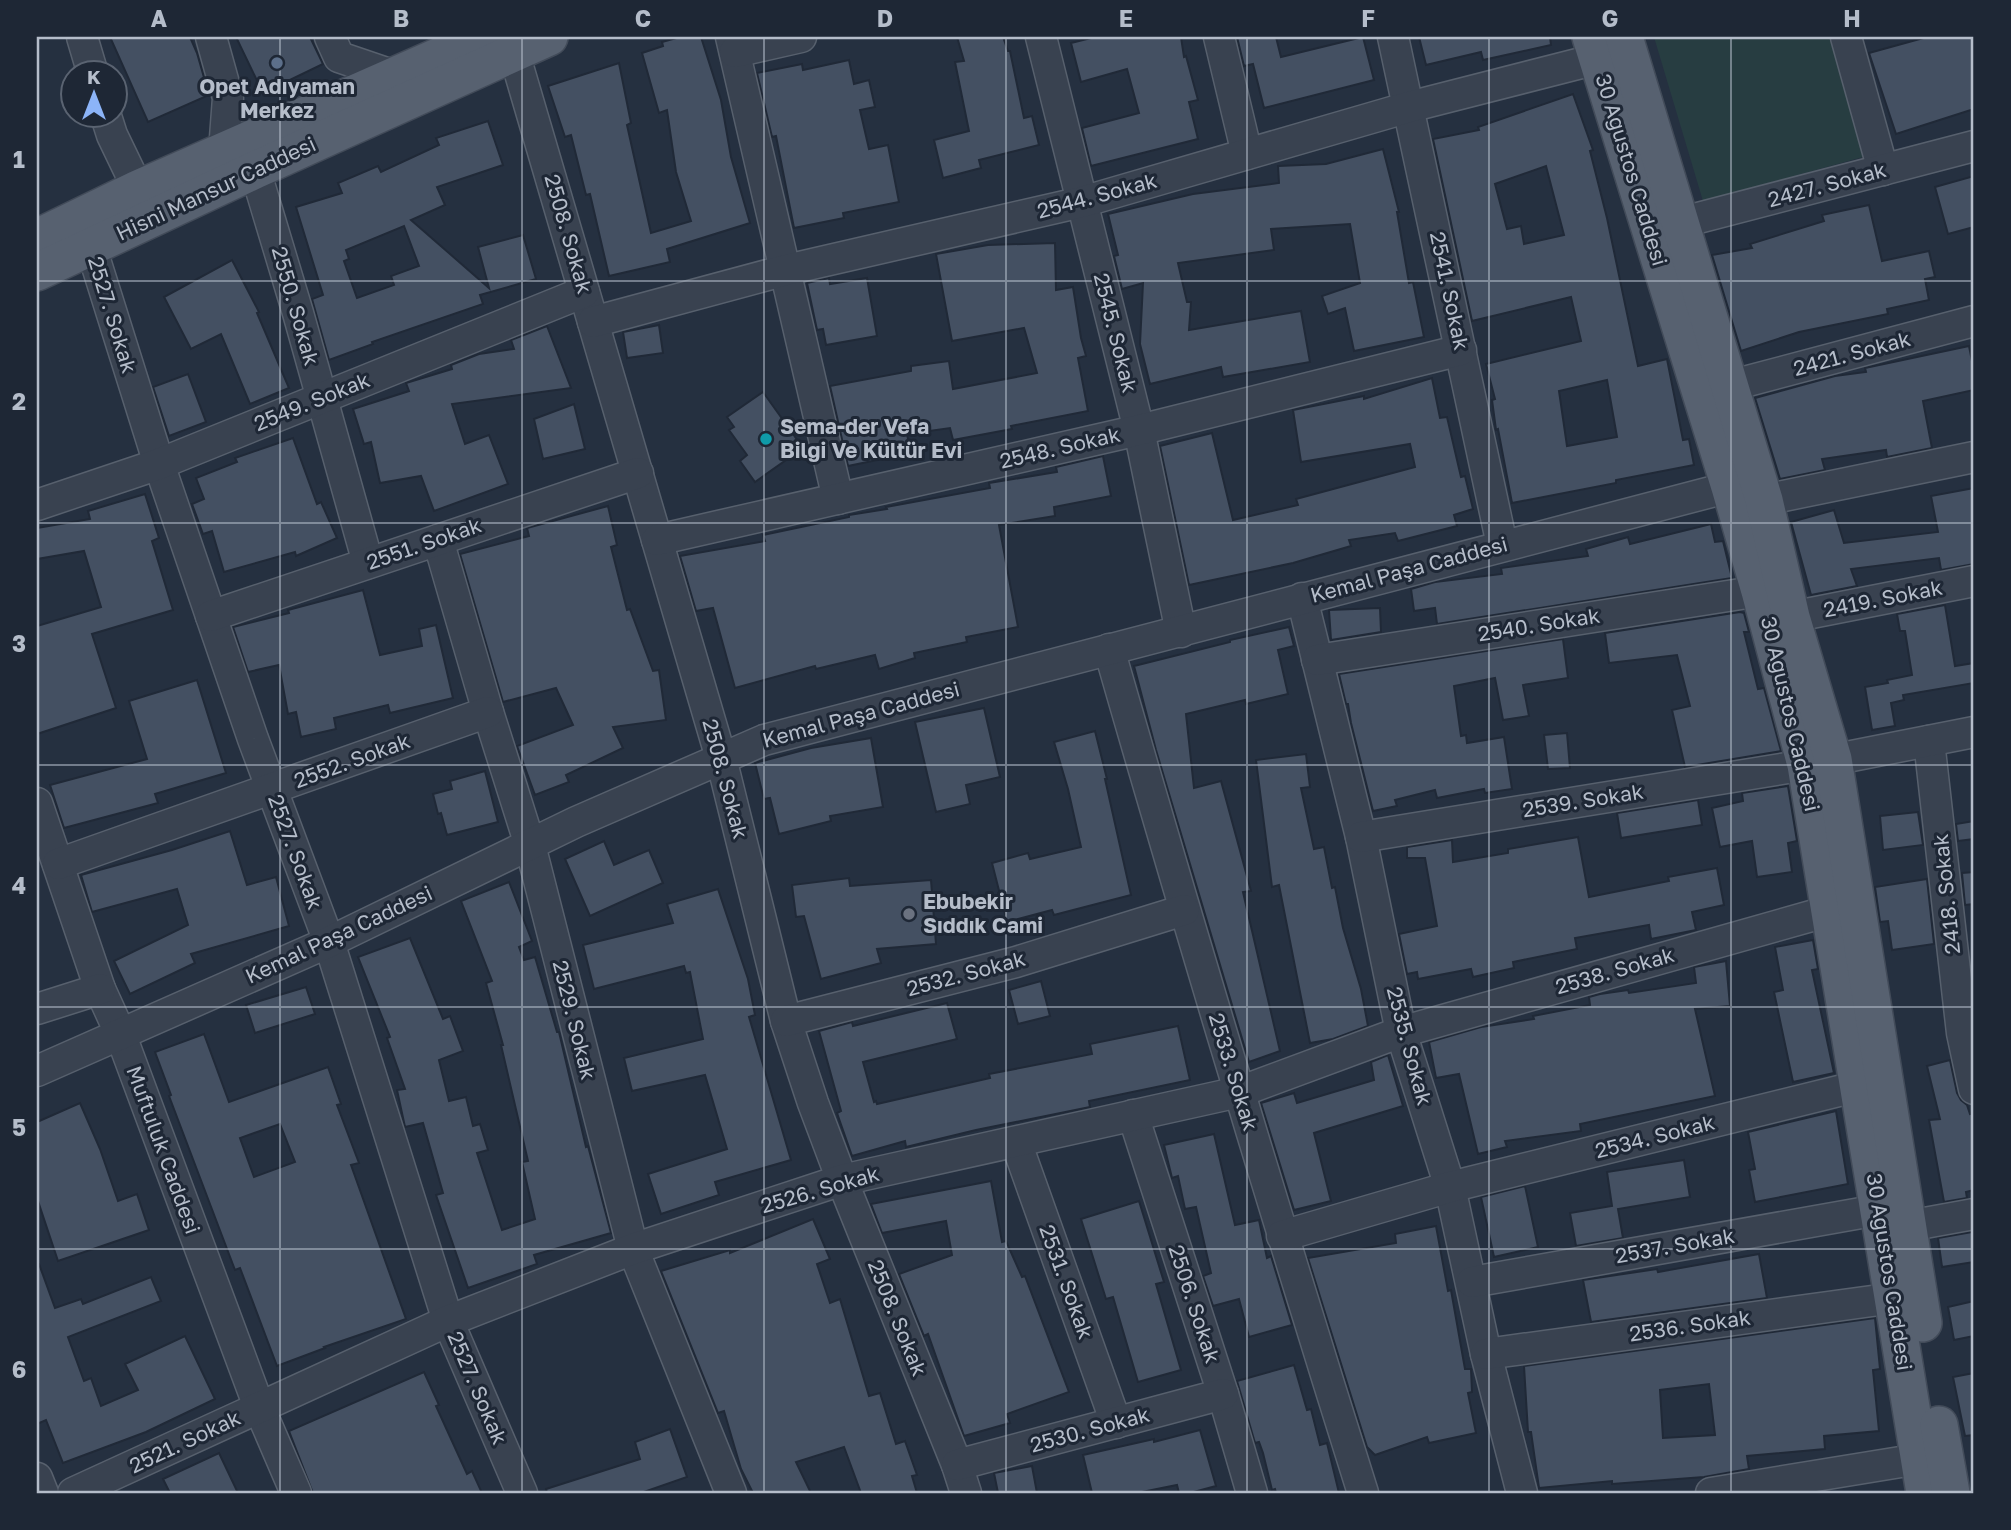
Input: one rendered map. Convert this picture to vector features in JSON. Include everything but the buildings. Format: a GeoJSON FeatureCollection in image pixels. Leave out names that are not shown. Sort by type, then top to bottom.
{"type":"FeatureCollection","features":[{"type":"Feature","properties":{"kind":"main road"},"geometry":{"type":"LineString","coordinates":[[37,238],[138,189],[483,37]]}},
{"type":"Feature","properties":{"kind":"main road","name":"Hisni Mansur Caddesi"},"geometry":{"type":"LineString","coordinates":[[37,272],[549,37]]}},
{"type":"Feature","properties":{"kind":"main road","name":"30 Agustos Caddesi"},"geometry":{"type":"LineString","coordinates":[[1604,44],[1679,223],[1764,500],[1791,617],[1819,762],[1893,1218],[1894,1298],[1922,1476]]}},
{"type":"Feature","properties":{"kind":"main road","name":"30 Agustos Caddesi"},"geometry":{"type":"LineString","coordinates":[[1604,44],[1760,591],[1819,762],[1829,911],[1859,1086],[1893,1218],[1951,1493]]}},
{"type":"Feature","properties":{"kind":"street"},"geometry":{"type":"LineString","coordinates":[[82,37],[89,60]]}},
{"type":"Feature","properties":{"kind":"street"},"geometry":{"type":"LineString","coordinates":[[211,37],[228,98],[224,151]]}},
{"type":"Feature","properties":{"kind":"street"},"geometry":{"type":"LineString","coordinates":[[330,37],[339,57],[395,76]]}},
{"type":"Feature","properties":{"kind":"street"},"geometry":{"type":"LineString","coordinates":[[801,37],[733,44],[838,499]]}},
{"type":"Feature","properties":{"kind":"street","name":"2545. Sokak"},"geometry":{"type":"LineString","coordinates":[[1041,37],[1139,430],[1181,632]]}},
{"type":"Feature","properties":{"kind":"street"},"geometry":{"type":"LineString","coordinates":[[1219,37],[1247,154]]}},
{"type":"Feature","properties":{"kind":"street","name":"2541. Sokak"},"geometry":{"type":"LineString","coordinates":[[1393,37],[1502,545]]}},
{"type":"Feature","properties":{"kind":"street"},"geometry":{"type":"LineString","coordinates":[[1846,37],[1883,170]]}},
{"type":"Feature","properties":{"kind":"street","name":"2544. Sokak"},"geometry":{"type":"LineString","coordinates":[[593,322],[786,271],[1082,202],[1409,107],[1604,44]]}},
{"type":"Feature","properties":{"kind":"street","name":"2508. Sokak"},"geometry":{"type":"LineString","coordinates":[[514,53],[721,758],[786,1021],[842,1180],[962,1479]]}},
{"type":"Feature","properties":{"kind":"street"},"geometry":{"type":"LineString","coordinates":[[110,130],[138,189]]}},
{"type":"Feature","properties":{"kind":"street","name":"2427. Sokak"},"geometry":{"type":"LineString","coordinates":[[1679,223],[1974,146]]}},
{"type":"Feature","properties":{"kind":"street","name":"2550. Sokak"},"geometry":{"type":"LineString","coordinates":[[255,170],[368,564]]}},
{"type":"Feature","properties":{"kind":"street","name":"2527. Sokak"},"geometry":{"type":"LineString","coordinates":[[91,247],[159,464],[211,616],[329,942],[448,1321],[522,1493]]}},
{"type":"Feature","properties":{"kind":"street","name":"2549. Sokak"},"geometry":{"type":"LineString","coordinates":[[37,505],[159,464],[584,292]]}},
{"type":"Feature","properties":{"kind":"street","name":"2421. Sokak"},"geometry":{"type":"LineString","coordinates":[[1729,386],[1974,321]]}},
{"type":"Feature","properties":{"kind":"street","name":"2548. Sokak"},"geometry":{"type":"LineString","coordinates":[[657,540],[1139,430],[1461,350]]}},
{"type":"Feature","properties":{"kind":"street"},"geometry":{"type":"LineString","coordinates":[[1764,500],[1974,457]]}},
{"type":"Feature","properties":{"kind":"street","name":"2551. Sokak"},"geometry":{"type":"LineString","coordinates":[[211,616],[638,473]]}},
{"type":"Feature","properties":{"kind":"street","name":"Kemal Paşa Caddesi"},"geometry":{"type":"LineString","coordinates":[[37,1071],[329,942],[576,821],[764,740],[1730,487]]}},
{"type":"Feature","properties":{"kind":"street","name":"2529. Sokak"},"geometry":{"type":"LineString","coordinates":[[438,540],[530,845],[633,1249],[726,1492]]}},
{"type":"Feature","properties":{"kind":"street","name":"2419. Sokak"},"geometry":{"type":"LineString","coordinates":[[1791,617],[1974,581]]}},
{"type":"Feature","properties":{"kind":"street","name":"2540. Sokak"},"geometry":{"type":"LineString","coordinates":[[1317,660],[1760,591]]}},
{"type":"Feature","properties":{"kind":"street","name":"2535. Sokak"},"geometry":{"type":"LineString","coordinates":[[1302,598],[1361,837],[1401,1031],[1450,1187],[1486,1354],[1522,1493]]}},
{"type":"Feature","properties":{"kind":"street","name":"2533. Sokak"},"geometry":{"type":"LineString","coordinates":[[1110,649],[1184,910],[1363,1493]]}},
{"type":"Feature","properties":{"kind":"street","name":"2552. Sokak"},"geometry":{"type":"LineString","coordinates":[[58,864],[488,712]]}},
{"type":"Feature","properties":{"kind":"street","name":"2539. Sokak"},"geometry":{"type":"LineString","coordinates":[[1361,837],[1819,762],[1974,732]]}},
{"type":"Feature","properties":{"kind":"street","name":"2418. Sokak"},"geometry":{"type":"LineString","coordinates":[[1930,741],[1962,1033],[1974,1089]]}},
{"type":"Feature","properties":{"kind":"street","name":"Muftuluk Caddesi"},"geometry":{"type":"LineString","coordinates":[[37,803],[100,989],[120,1033],[259,1408],[296,1493]]}},
{"type":"Feature","properties":{"kind":"street","name":"2532. Sokak"},"geometry":{"type":"LineString","coordinates":[[786,1021],[1016,962],[1184,910]]}},
{"type":"Feature","properties":{"kind":"street","name":"2538. Sokak"},"geometry":{"type":"LineString","coordinates":[[1401,1031],[1829,911]]}},
{"type":"Feature","properties":{"kind":"street"},"geometry":{"type":"LineString","coordinates":[[37,1009],[100,989]]}},
{"type":"Feature","properties":{"kind":"street","name":"2526. Sokak"},"geometry":{"type":"LineString","coordinates":[[259,1408],[448,1321],[633,1249],[842,1180],[1239,1092],[1401,1031]]}},
{"type":"Feature","properties":{"kind":"street","name":"2534. Sokak"},"geometry":{"type":"LineString","coordinates":[[1282,1236],[1450,1187],[1859,1086]]}},
{"type":"Feature","properties":{"kind":"street","name":"2506. Sokak"},"geometry":{"type":"LineString","coordinates":[[1133,1115],[1252,1493]]}},
{"type":"Feature","properties":{"kind":"street","name":"2531. Sokak"},"geometry":{"type":"LineString","coordinates":[[1016,1142],[1116,1423]]}},
{"type":"Feature","properties":{"kind":"street","name":"2537. Sokak"},"geometry":{"type":"LineString","coordinates":[[1472,1282],[1893,1218],[1974,1214]]}},
{"type":"Feature","properties":{"kind":"street","name":"2536. Sokak"},"geometry":{"type":"LineString","coordinates":[[1486,1354],[1894,1298]]}},
{"type":"Feature","properties":{"kind":"street","name":"2530. Sokak"},"geometry":{"type":"LineString","coordinates":[[962,1479],[1116,1423],[1223,1394]]}},
{"type":"Feature","properties":{"kind":"street","name":"2521. Sokak"},"geometry":{"type":"LineString","coordinates":[[73,1493],[259,1408]]}},
{"type":"Feature","properties":{"kind":"street"},"geometry":{"type":"LineString","coordinates":[[1717,1493],[1922,1476]]}},
{"type":"Feature","properties":{"kind":"street"},"geometry":{"type":"LineString","coordinates":[[37,1478],[43,1493]]}},
{"type":"Feature","properties":{"kind":"green space"},"geometry":{"type":"Polygon","coordinates":[[[1654,37],[1830,37],[1863,157],[1703,201],[1654,37]]]}},
{"type":"Feature","properties":{"kind":"place","name":"Opet Adıyaman Merkez"},"geometry":{"type":"Point","coordinates":[277,63]}},
{"type":"Feature","properties":{"kind":"place","name":"Sema-der Vefa Bilgi Ve Kültür Evi"},"geometry":{"type":"Point","coordinates":[766,439]}},
{"type":"Feature","properties":{"kind":"place","name":"Ebubekir Sıddık Cami"},"geometry":{"type":"Point","coordinates":[909,914]}}]}
